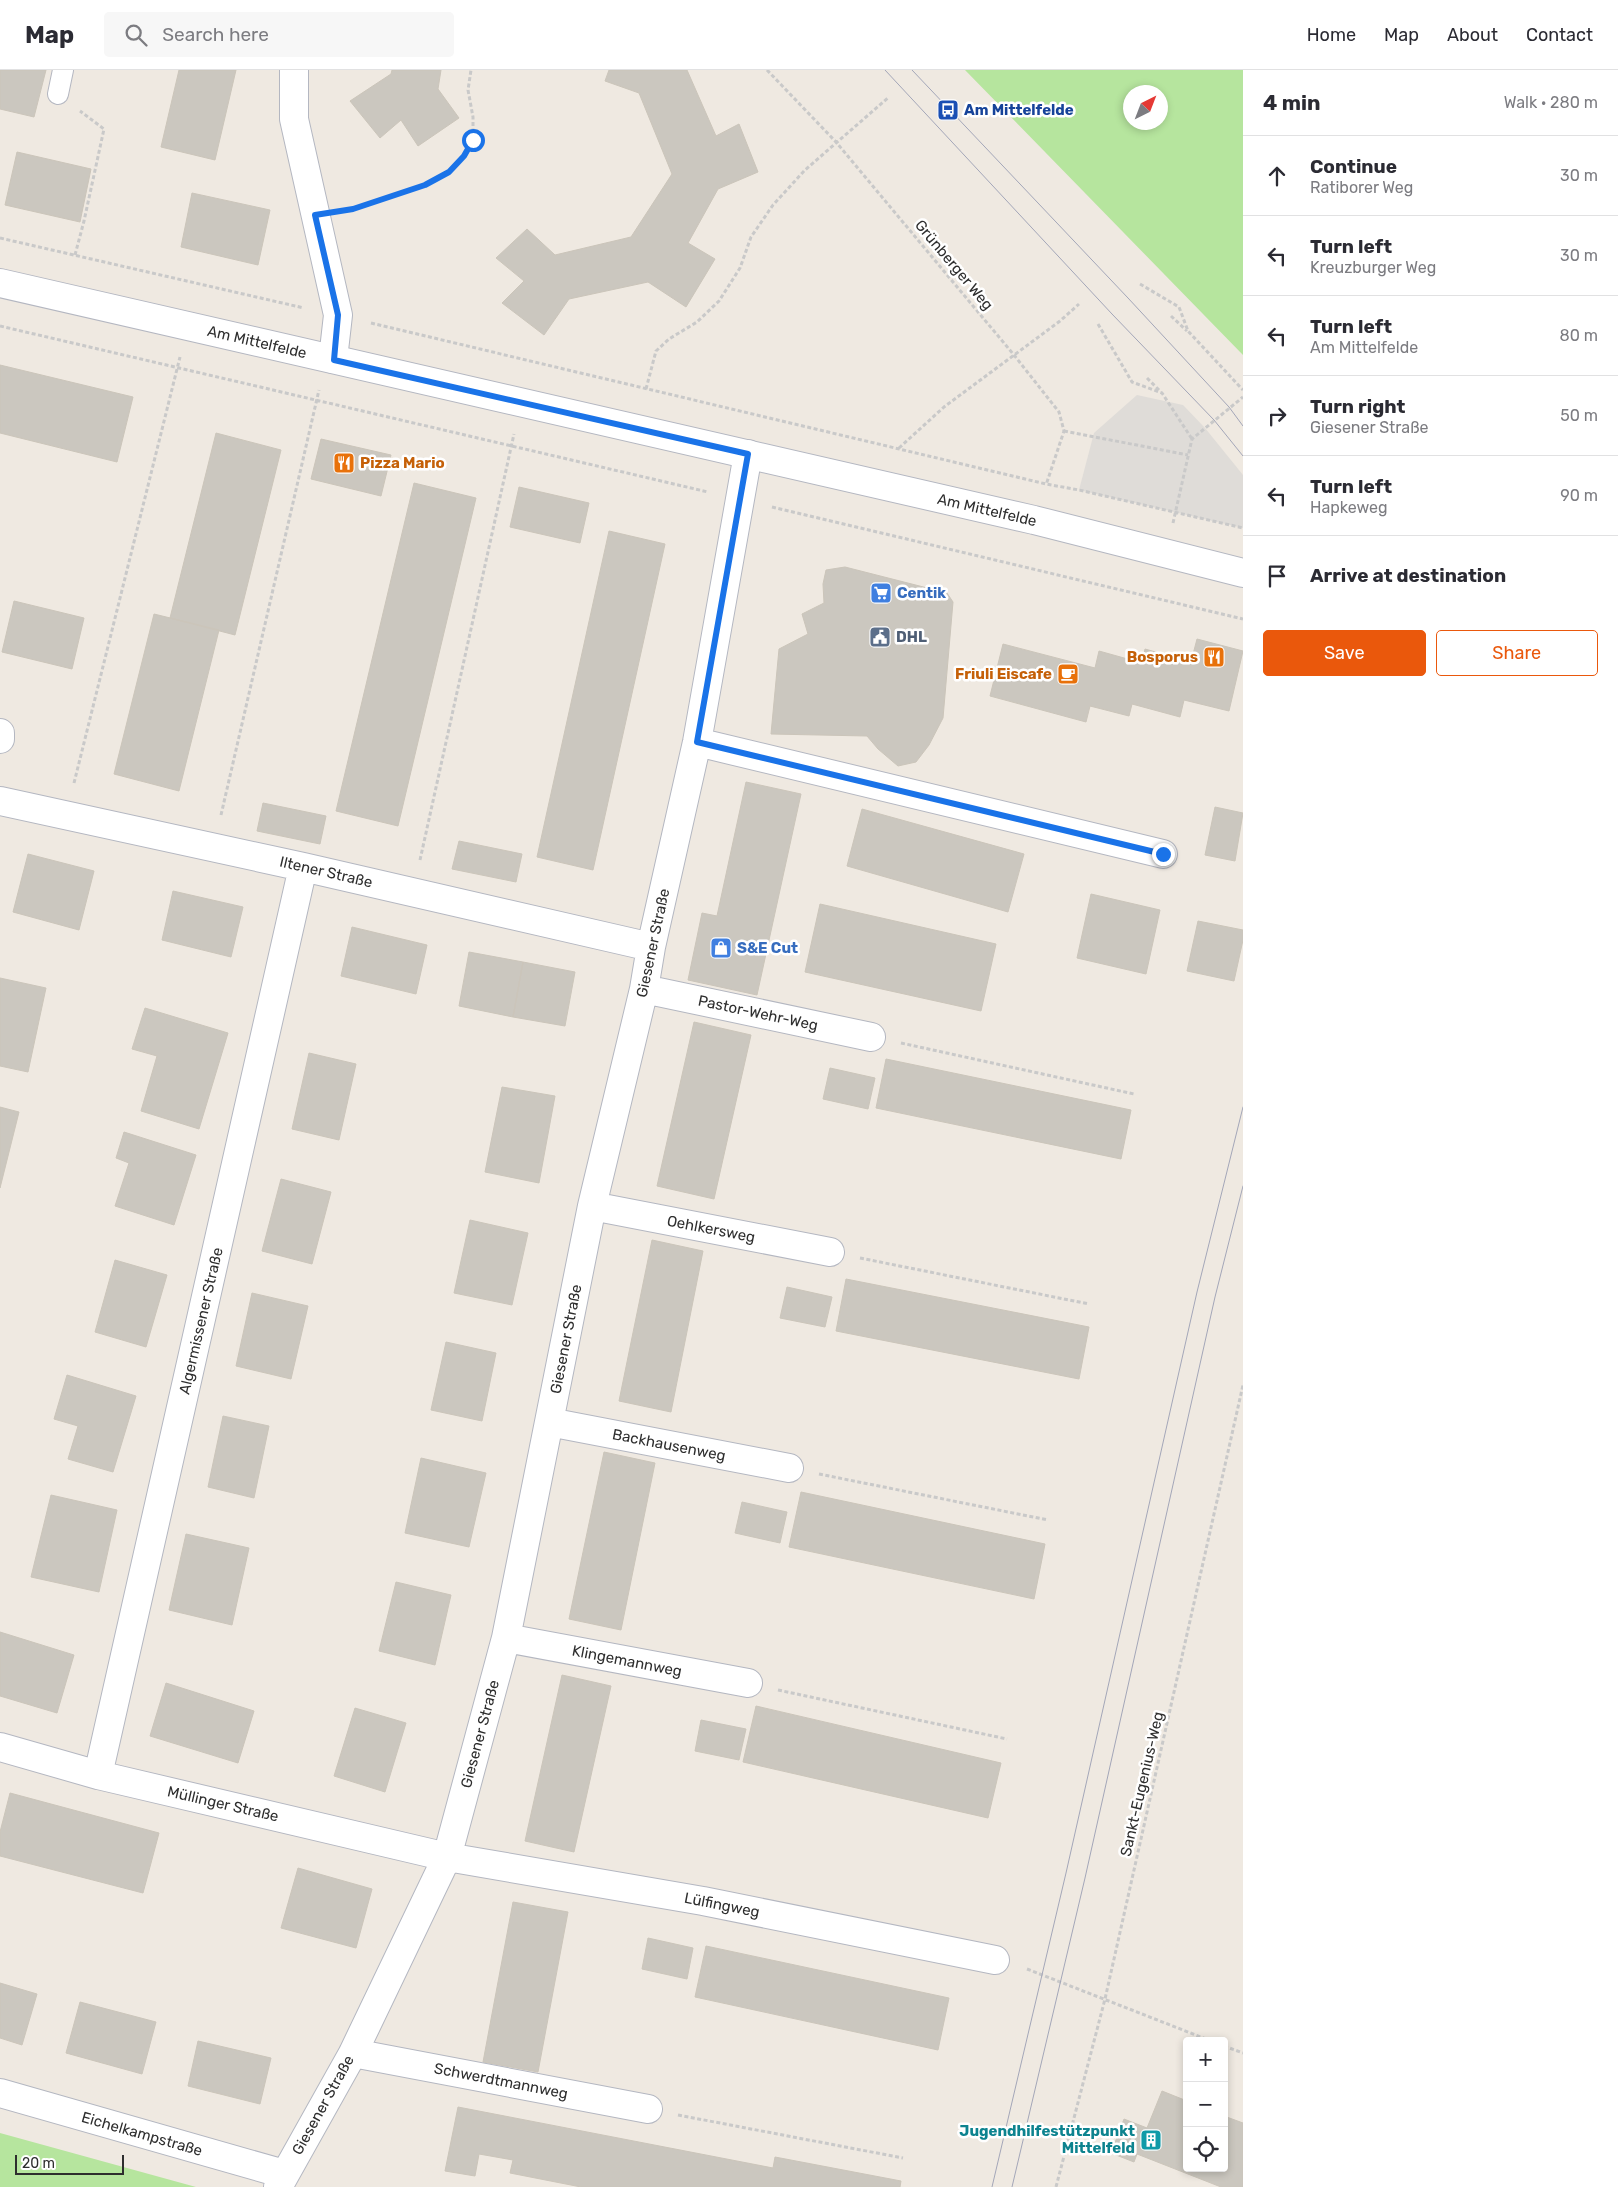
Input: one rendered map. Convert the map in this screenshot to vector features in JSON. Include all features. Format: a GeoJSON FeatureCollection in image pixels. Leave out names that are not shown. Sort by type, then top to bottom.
{"type":"FeatureCollection","features":[{"type":"Feature","properties":{"kind":"street"},"geometry":{"type":"LineString","coordinates":[[294,70],[294,119],[338,315],[330,359]]}},
{"type":"Feature","properties":{"kind":"street","name":"Am Mittelfelde"},"geometry":{"type":"LineString","coordinates":[[0,283],[1034,520],[1243,573]]}},
{"type":"Feature","properties":{"kind":"street","name":"Giesener Straße"},"geometry":{"type":"LineString","coordinates":[[281,2180],[353,2053],[447,1857],[506,1638],[592,1206],[644,989],[651,947],[697,742],[748,454]]}},
{"type":"Feature","properties":{"kind":"street"},"geometry":{"type":"LineString","coordinates":[[0,733],[0,739]]}},
{"type":"Feature","properties":{"kind":"street"},"geometry":{"type":"LineString","coordinates":[[697,742],[1163,854]]}},
{"type":"Feature","properties":{"kind":"street","name":"Iltener Straße"},"geometry":{"type":"LineString","coordinates":[[0,801],[303,867],[651,947]]}},
{"type":"Feature","properties":{"kind":"street","name":"Algermissener Straße"},"geometry":{"type":"LineString","coordinates":[[98,1775],[303,867]]}},
{"type":"Feature","properties":{"kind":"street","name":"Pastor-Wehr-Weg"},"geometry":{"type":"LineString","coordinates":[[644,989],[871,1037]]}},
{"type":"Feature","properties":{"kind":"street","name":"Oehlkersweg"},"geometry":{"type":"LineString","coordinates":[[592,1206],[830,1252]]}},
{"type":"Feature","properties":{"kind":"street","name":"Backhausenweg"},"geometry":{"type":"LineString","coordinates":[[549,1422],[789,1468]]}},
{"type":"Feature","properties":{"kind":"street","name":"Klingemannweg"},"geometry":{"type":"LineString","coordinates":[[506,1638],[748,1683]]}},
{"type":"Feature","properties":{"kind":"street","name":"Müllinger Straße"},"geometry":{"type":"LineString","coordinates":[[0,1747],[98,1775],[447,1857]]}},
{"type":"Feature","properties":{"kind":"street","name":"Lülfingweg"},"geometry":{"type":"LineString","coordinates":[[447,1857],[703,1901],[995,1960]]}},
{"type":"Feature","properties":{"kind":"street","name":"Schwerdtmannweg"},"geometry":{"type":"LineString","coordinates":[[353,2053],[648,2109]]}},
{"type":"Feature","properties":{"kind":"street","name":"Eichelkampstraße"},"geometry":{"type":"LineString","coordinates":[[0,2093],[281,2180]]}},
{"type":"Feature","properties":{"kind":"lane"},"geometry":{"type":"LineString","coordinates":[[58,94],[63,70]]}},
{"type":"Feature","properties":{"kind":"path"},"geometry":{"type":"LineString","coordinates":[[315,215],[353,209],[425,185],[449,172],[464,156],[473,140],[474,117],[468,90],[471,70]]}},
{"type":"Feature","properties":{"kind":"path","name":"Grünberger Weg"},"geometry":{"type":"LineString","coordinates":[[767,70],[836,142],[1014,355],[1059,412],[1064,431]]}},
{"type":"Feature","properties":{"kind":"path"},"geometry":{"type":"LineString","coordinates":[[58,94],[104,129],[84,221],[74,255]]}},
{"type":"Feature","properties":{"kind":"path"},"geometry":{"type":"LineString","coordinates":[[646,389],[656,351],[669,339],[684,331],[708,313],[719,301],[740,268],[751,237],[774,205],[805,170],[889,97]]}},
{"type":"Feature","properties":{"kind":"path"},"geometry":{"type":"LineString","coordinates":[[0,238],[312,310]]}},
{"type":"Feature","properties":{"kind":"path"},"geometry":{"type":"LineString","coordinates":[[1140,284],[1178,307],[1188,331]]}},
{"type":"Feature","properties":{"kind":"path"},"geometry":{"type":"LineString","coordinates":[[899,449],[944,407],[1060,321],[1079,304]]}},
{"type":"Feature","properties":{"kind":"path"},"geometry":{"type":"LineString","coordinates":[[1171,316],[1188,331],[1243,390]]}},
{"type":"Feature","properties":{"kind":"path"},"geometry":{"type":"LineString","coordinates":[[366,322],[1046,484],[1243,528]]}},
{"type":"Feature","properties":{"kind":"path"},"geometry":{"type":"LineString","coordinates":[[1098,324],[1132,382],[1162,393]]}},
{"type":"Feature","properties":{"kind":"path"},"geometry":{"type":"LineString","coordinates":[[0,326],[710,493]]}},
{"type":"Feature","properties":{"kind":"path"},"geometry":{"type":"LineString","coordinates":[[66,815],[188,326]]}},
{"type":"Feature","properties":{"kind":"path"},"geometry":{"type":"LineString","coordinates":[[213,848],[316,400],[330,359]]}},
{"type":"Feature","properties":{"kind":"path"},"geometry":{"type":"LineString","coordinates":[[1147,378],[1162,393],[1192,439]]}},
{"type":"Feature","properties":{"kind":"path"},"geometry":{"type":"LineString","coordinates":[[1165,554],[1192,439],[1243,397]]}},
{"type":"Feature","properties":{"kind":"path"},"geometry":{"type":"LineString","coordinates":[[413,892],[521,402]]}},
{"type":"Feature","properties":{"kind":"path"},"geometry":{"type":"LineString","coordinates":[[1044,491],[1064,431],[1188,455]]}},
{"type":"Feature","properties":{"kind":"path"},"geometry":{"type":"LineString","coordinates":[[766,506],[1243,619]]}},
{"type":"Feature","properties":{"kind":"path"},"geometry":{"type":"LineString","coordinates":[[871,1037],[1134,1094]]}},
{"type":"Feature","properties":{"kind":"path"},"geometry":{"type":"LineString","coordinates":[[830,1252],[1088,1304]]}},
{"type":"Feature","properties":{"kind":"path","name":"Sankt-Eugenius-Weg"},"geometry":{"type":"LineString","coordinates":[[1056,2187],[1105,1999],[1243,1385]]}},
{"type":"Feature","properties":{"kind":"path"},"geometry":{"type":"LineString","coordinates":[[789,1468],[1048,1520]]}},
{"type":"Feature","properties":{"kind":"path"},"geometry":{"type":"LineString","coordinates":[[748,1683],[1007,1739]]}},
{"type":"Feature","properties":{"kind":"path"},"geometry":{"type":"LineString","coordinates":[[995,1960],[1043,1974],[1201,2037]]}},
{"type":"Feature","properties":{"kind":"path"},"geometry":{"type":"LineString","coordinates":[[1228,2047],[1243,2053]]}},
{"type":"Feature","properties":{"kind":"path"},"geometry":{"type":"LineString","coordinates":[[648,2109],[903,2158]]}},
{"type":"Feature","properties":{"kind":"green space"},"geometry":{"type":"Polygon","coordinates":[[[965,70],[1243,70],[1243,355],[965,70]]]}},
{"type":"Feature","properties":{"kind":"green space"},"geometry":{"type":"Polygon","coordinates":[[[0,2133],[196,2187],[0,2187],[0,2133]]]}},
{"type":"Feature","properties":{"kind":"shaded area"},"geometry":{"type":"Polygon","coordinates":[[[1137,395],[1183,405],[1205,428],[1243,475],[1243,528],[1079,490],[1094,433],[1137,395]]]}},
{"type":"Feature","properties":{"kind":"building"},"geometry":{"type":"Polygon","coordinates":[[[0,70],[46,70],[34,117],[0,109],[0,70]]]}},
{"type":"Feature","properties":{"kind":"building"},"geometry":{"type":"Polygon","coordinates":[[[179,70],[236,70],[215,160],[161,147],[179,70]]]}},
{"type":"Feature","properties":{"kind":"building"},"geometry":{"type":"Polygon","coordinates":[[[392,70],[441,70],[438,89],[459,118],[418,146],[401,120],[380,138],[350,101],[391,74],[392,70]]]}},
{"type":"Feature","properties":{"kind":"building"},"geometry":{"type":"Polygon","coordinates":[[[609,70],[687,70],[716,136],[739,124],[758,172],[718,189],[688,243],[715,259],[686,307],[648,282],[569,299],[544,335],[502,303],[524,281],[496,258],[527,229],[555,255],[631,237],[672,174],[639,93],[605,81],[609,70]]]}},
{"type":"Feature","properties":{"kind":"building"},"geometry":{"type":"Polygon","coordinates":[[[17,152],[91,169],[80,222],[5,205],[17,152]]]}},
{"type":"Feature","properties":{"kind":"building"},"geometry":{"type":"Polygon","coordinates":[[[192,193],[270,210],[258,265],[181,247],[192,193]]]}},
{"type":"Feature","properties":{"kind":"building"},"geometry":{"type":"Polygon","coordinates":[[[0,365],[133,397],[117,462],[0,433],[0,365]]]}},
{"type":"Feature","properties":{"kind":"building"},"geometry":{"type":"Polygon","coordinates":[[[216,433],[281,450],[235,635],[170,618],[216,433]]]}},
{"type":"Feature","properties":{"kind":"building"},"geometry":{"type":"Polygon","coordinates":[[[321,439],[391,455],[381,496],[311,479],[321,439]]]}},
{"type":"Feature","properties":{"kind":"building"},"geometry":{"type":"Polygon","coordinates":[[[414,483],[476,498],[398,826],[336,811],[414,483]]]}},
{"type":"Feature","properties":{"kind":"building"},"geometry":{"type":"Polygon","coordinates":[[[519,487],[589,503],[580,543],[510,527],[519,487]]]}},
{"type":"Feature","properties":{"kind":"building"},"geometry":{"type":"Polygon","coordinates":[[[609,531],[665,544],[593,870],[537,857],[609,531]]]}},
{"type":"Feature","properties":{"kind":"building"},"geometry":{"type":"Polygon","coordinates":[[[845,567],[947,593],[953,602],[943,718],[929,745],[916,762],[898,766],[878,749],[867,736],[771,734],[779,649],[808,634],[802,614],[824,603],[823,584],[826,570],[845,567]]]}},
{"type":"Feature","properties":{"kind":"building"},"geometry":{"type":"Polygon","coordinates":[[[14,601],[84,618],[72,669],[2,652],[14,601]]]}},
{"type":"Feature","properties":{"kind":"building"},"geometry":{"type":"Polygon","coordinates":[[[154,614],[219,630],[179,791],[114,774],[154,614]]]}},
{"type":"Feature","properties":{"kind":"building"},"geometry":{"type":"Polygon","coordinates":[[[1197,639],[1243,651],[1229,711],[1184,700],[1180,717],[1132,704],[1129,716],[1090,706],[1086,722],[990,696],[1003,644],[1095,668],[1099,651],[1142,663],[1145,649],[1191,662],[1197,639]]]}},
{"type":"Feature","properties":{"kind":"building"},"geometry":{"type":"Polygon","coordinates":[[[746,782],[801,794],[757,995],[688,980],[702,913],[717,916],[746,782]]]}},
{"type":"Feature","properties":{"kind":"building"},"geometry":{"type":"Polygon","coordinates":[[[263,803],[326,816],[320,844],[257,831],[263,803]]]}},
{"type":"Feature","properties":{"kind":"building"},"geometry":{"type":"Polygon","coordinates":[[[1215,807],[1243,813],[1235,861],[1205,855],[1215,807]]]}},
{"type":"Feature","properties":{"kind":"building"},"geometry":{"type":"Polygon","coordinates":[[[862,809],[1024,854],[1008,912],[847,866],[862,809]]]}},
{"type":"Feature","properties":{"kind":"building"},"geometry":{"type":"Polygon","coordinates":[[[459,841],[522,854],[516,882],[452,869],[459,841]]]}},
{"type":"Feature","properties":{"kind":"building"},"geometry":{"type":"Polygon","coordinates":[[[28,854],[94,871],[79,930],[13,912],[28,854]]]}},
{"type":"Feature","properties":{"kind":"building"},"geometry":{"type":"Polygon","coordinates":[[[173,891],[243,907],[231,957],[162,940],[173,891]]]}},
{"type":"Feature","properties":{"kind":"building"},"geometry":{"type":"Polygon","coordinates":[[[1091,894],[1160,910],[1146,974],[1077,958],[1091,894]]]}},
{"type":"Feature","properties":{"kind":"building"},"geometry":{"type":"Polygon","coordinates":[[[820,904],[996,944],[981,1011],[805,972],[820,904]]]}},
{"type":"Feature","properties":{"kind":"building"},"geometry":{"type":"Polygon","coordinates":[[[1198,921],[1243,930],[1243,940],[1234,981],[1187,971],[1198,921]]]}},
{"type":"Feature","properties":{"kind":"building"},"geometry":{"type":"Polygon","coordinates":[[[352,927],[427,945],[416,994],[341,976],[352,927]]]}},
{"type":"Feature","properties":{"kind":"building"},"geometry":{"type":"Polygon","coordinates":[[[469,952],[523,962],[513,1017],[459,1006],[469,952]]]}},
{"type":"Feature","properties":{"kind":"building"},"geometry":{"type":"Polygon","coordinates":[[[523,962],[575,972],[565,1026],[513,1017],[523,962]]]}},
{"type":"Feature","properties":{"kind":"building"},"geometry":{"type":"Polygon","coordinates":[[[0,978],[46,988],[28,1072],[0,1066],[0,978]]]}},
{"type":"Feature","properties":{"kind":"building"},"geometry":{"type":"Polygon","coordinates":[[[145,1008],[228,1033],[199,1129],[141,1111],[157,1056],[132,1049],[145,1008]]]}},
{"type":"Feature","properties":{"kind":"building"},"geometry":{"type":"Polygon","coordinates":[[[694,1022],[751,1035],[714,1199],[657,1186],[694,1022]]]}},
{"type":"Feature","properties":{"kind":"building"},"geometry":{"type":"Polygon","coordinates":[[[309,1053],[356,1064],[339,1140],[292,1129],[309,1053]]]}},
{"type":"Feature","properties":{"kind":"building"},"geometry":{"type":"Polygon","coordinates":[[[886,1059],[1131,1110],[1121,1159],[876,1108],[886,1059]]]}},
{"type":"Feature","properties":{"kind":"building"},"geometry":{"type":"Polygon","coordinates":[[[830,1068],[875,1078],[868,1109],[823,1099],[830,1068]]]}},
{"type":"Feature","properties":{"kind":"building"},"geometry":{"type":"Polygon","coordinates":[[[502,1087],[555,1096],[539,1183],[485,1172],[502,1087]]]}},
{"type":"Feature","properties":{"kind":"building"},"geometry":{"type":"Polygon","coordinates":[[[0,1107],[19,1112],[0,1188],[0,1107]]]}},
{"type":"Feature","properties":{"kind":"building"},"geometry":{"type":"Polygon","coordinates":[[[124,1132],[196,1155],[174,1225],[115,1206],[129,1163],[116,1158],[124,1132]]]}},
{"type":"Feature","properties":{"kind":"building"},"geometry":{"type":"Polygon","coordinates":[[[281,1179],[331,1192],[312,1264],[262,1251],[281,1179]]]}},
{"type":"Feature","properties":{"kind":"building"},"geometry":{"type":"Polygon","coordinates":[[[470,1220],[528,1233],[512,1305],[454,1293],[470,1220]]]}},
{"type":"Feature","properties":{"kind":"building"},"geometry":{"type":"Polygon","coordinates":[[[652,1240],[703,1251],[671,1412],[619,1401],[652,1240]]]}},
{"type":"Feature","properties":{"kind":"building"},"geometry":{"type":"Polygon","coordinates":[[[115,1260],[167,1275],[146,1347],[95,1332],[115,1260]]]}},
{"type":"Feature","properties":{"kind":"building"},"geometry":{"type":"Polygon","coordinates":[[[846,1279],[1089,1327],[1079,1379],[836,1331],[846,1279]]]}},
{"type":"Feature","properties":{"kind":"building"},"geometry":{"type":"Polygon","coordinates":[[[787,1287],[832,1297],[825,1327],[780,1318],[787,1287]]]}},
{"type":"Feature","properties":{"kind":"building"},"geometry":{"type":"Polygon","coordinates":[[[252,1293],[308,1306],[291,1379],[236,1366],[252,1293]]]}},
{"type":"Feature","properties":{"kind":"building"},"geometry":{"type":"Polygon","coordinates":[[[446,1342],[496,1353],[482,1421],[431,1410],[446,1342]]]}},
{"type":"Feature","properties":{"kind":"building"},"geometry":{"type":"Polygon","coordinates":[[[67,1375],[136,1396],[113,1472],[68,1459],[78,1426],[54,1419],[67,1375]]]}},
{"type":"Feature","properties":{"kind":"building"},"geometry":{"type":"Polygon","coordinates":[[[223,1416],[269,1426],[254,1498],[208,1487],[223,1416]]]}},
{"type":"Feature","properties":{"kind":"building"},"geometry":{"type":"Polygon","coordinates":[[[604,1452],[655,1463],[621,1630],[569,1619],[604,1452]]]}},
{"type":"Feature","properties":{"kind":"building"},"geometry":{"type":"Polygon","coordinates":[[[421,1458],[486,1473],[469,1547],[405,1533],[421,1458]]]}},
{"type":"Feature","properties":{"kind":"building"},"geometry":{"type":"Polygon","coordinates":[[[801,1492],[1045,1544],[1034,1599],[789,1547],[801,1492]]]}},
{"type":"Feature","properties":{"kind":"building"},"geometry":{"type":"Polygon","coordinates":[[[51,1495],[117,1510],[99,1592],[31,1577],[51,1495]]]}},
{"type":"Feature","properties":{"kind":"building"},"geometry":{"type":"Polygon","coordinates":[[[742,1502],[787,1512],[780,1543],[735,1533],[742,1502]]]}},
{"type":"Feature","properties":{"kind":"building"},"geometry":{"type":"Polygon","coordinates":[[[186,1534],[249,1548],[232,1625],[169,1610],[186,1534]]]}},
{"type":"Feature","properties":{"kind":"building"},"geometry":{"type":"Polygon","coordinates":[[[396,1582],[451,1595],[435,1665],[379,1651],[396,1582]]]}},
{"type":"Feature","properties":{"kind":"building"},"geometry":{"type":"Polygon","coordinates":[[[0,1632],[74,1655],[57,1713],[0,1696],[0,1632]]]}},
{"type":"Feature","properties":{"kind":"building"},"geometry":{"type":"Polygon","coordinates":[[[562,1675],[611,1686],[574,1852],[525,1841],[562,1675]]]}},
{"type":"Feature","properties":{"kind":"building"},"geometry":{"type":"Polygon","coordinates":[[[166,1683],[254,1711],[238,1763],[150,1736],[166,1683]]]}},
{"type":"Feature","properties":{"kind":"building"},"geometry":{"type":"Polygon","coordinates":[[[756,1706],[1001,1763],[988,1818],[743,1762],[756,1706]]]}},
{"type":"Feature","properties":{"kind":"building"},"geometry":{"type":"Polygon","coordinates":[[[355,1708],[406,1723],[385,1792],[334,1776],[355,1708]]]}},
{"type":"Feature","properties":{"kind":"building"},"geometry":{"type":"Polygon","coordinates":[[[701,1720],[746,1729],[739,1760],[695,1751],[701,1720]]]}},
{"type":"Feature","properties":{"kind":"building"},"geometry":{"type":"Polygon","coordinates":[[[10,1793],[159,1833],[143,1893],[0,1856],[0,1832],[10,1793]]]}},
{"type":"Feature","properties":{"kind":"building"},"geometry":{"type":"Polygon","coordinates":[[[298,1868],[372,1889],[356,1948],[281,1928],[298,1868]]]}},
{"type":"Feature","properties":{"kind":"building"},"geometry":{"type":"Polygon","coordinates":[[[513,1902],[568,1912],[538,2072],[483,2062],[513,1902]]]}},
{"type":"Feature","properties":{"kind":"building"},"geometry":{"type":"Polygon","coordinates":[[[648,1938],[693,1948],[687,1979],[642,1969],[648,1938]]]}},
{"type":"Feature","properties":{"kind":"building"},"geometry":{"type":"Polygon","coordinates":[[[706,1946],[949,1998],[938,2050],[695,1997],[706,1946]]]}},
{"type":"Feature","properties":{"kind":"building"},"geometry":{"type":"Polygon","coordinates":[[[0,1983],[37,1994],[22,2045],[0,2038],[0,1983]]]}},
{"type":"Feature","properties":{"kind":"building"},"geometry":{"type":"Polygon","coordinates":[[[80,2002],[156,2022],[142,2074],[66,2053],[80,2002]]]}},
{"type":"Feature","properties":{"kind":"building"},"geometry":{"type":"Polygon","coordinates":[[[198,2041],[271,2058],[260,2104],[188,2086],[198,2041]]]}},
{"type":"Feature","properties":{"kind":"building","name":"Jugendhilfestützpunkt Mittelfeld"},"geometry":{"type":"Polygon","coordinates":[[[1162,2091],[1183,2099],[1183,2172],[1228,2172],[1228,2117],[1243,2123],[1243,2187],[1221,2187],[1137,2154],[1134,2162],[1111,2153],[1124,2119],[1147,2128],[1162,2091]]]}},
{"type":"Feature","properties":{"kind":"building"},"geometry":{"type":"Polygon","coordinates":[[[458,2107],[773,2168],[775,2157],[901,2181],[900,2187],[581,2187],[510,2173],[513,2160],[479,2154],[475,2176],[445,2171],[458,2107]]]}},
{"type":"Feature","properties":{"kind":"tram line"},"geometry":{"type":"LineString","coordinates":[[885,70],[1112,314],[1214,420],[1243,456]]}},
{"type":"Feature","properties":{"kind":"tram line"},"geometry":{"type":"LineString","coordinates":[[912,70],[1128,298],[1229,407],[1243,426]]}},
{"type":"Feature","properties":{"kind":"tram line"},"geometry":{"type":"LineString","coordinates":[[992,2187],[1066,1873],[1197,1292],[1243,1107]]}},
{"type":"Feature","properties":{"kind":"tram line"},"geometry":{"type":"LineString","coordinates":[[1012,2187],[1085,1878],[1215,1297],[1243,1186]]}},
{"type":"Feature","properties":{"kind":"place","name":"Am Mittelfelde"},"geometry":{"type":"Point","coordinates":[948,110]}},
{"type":"Feature","properties":{"kind":"place","name":"Pizza Mario"},"geometry":{"type":"Point","coordinates":[344,463]}},
{"type":"Feature","properties":{"kind":"place","name":"Centik"},"geometry":{"type":"Point","coordinates":[881,593]}},
{"type":"Feature","properties":{"kind":"place","name":"DHL"},"geometry":{"type":"Point","coordinates":[880,637]}},
{"type":"Feature","properties":{"kind":"place","name":"Bosporus"},"geometry":{"type":"Point","coordinates":[1214,657]}},
{"type":"Feature","properties":{"kind":"place","name":"Friuli Eiscafe"},"geometry":{"type":"Point","coordinates":[1068,674]}},
{"type":"Feature","properties":{"kind":"place","name":"S&E Cut"},"geometry":{"type":"Point","coordinates":[721,948]}},
{"type":"Feature","properties":{"kind":"place","name":"Jugendhilfestützpunkt Mittelfeld"},"geometry":{"type":"Point","coordinates":[1151,2140]}},
{"type":"Feature","properties":{"kind":"route"},"geometry":{"type":"LineString","coordinates":[[473,140],[464,156],[449,172],[425,185],[353,209],[315,215],[338,315],[334,360],[748,454],[697,742],[1163,854]]}}]}
